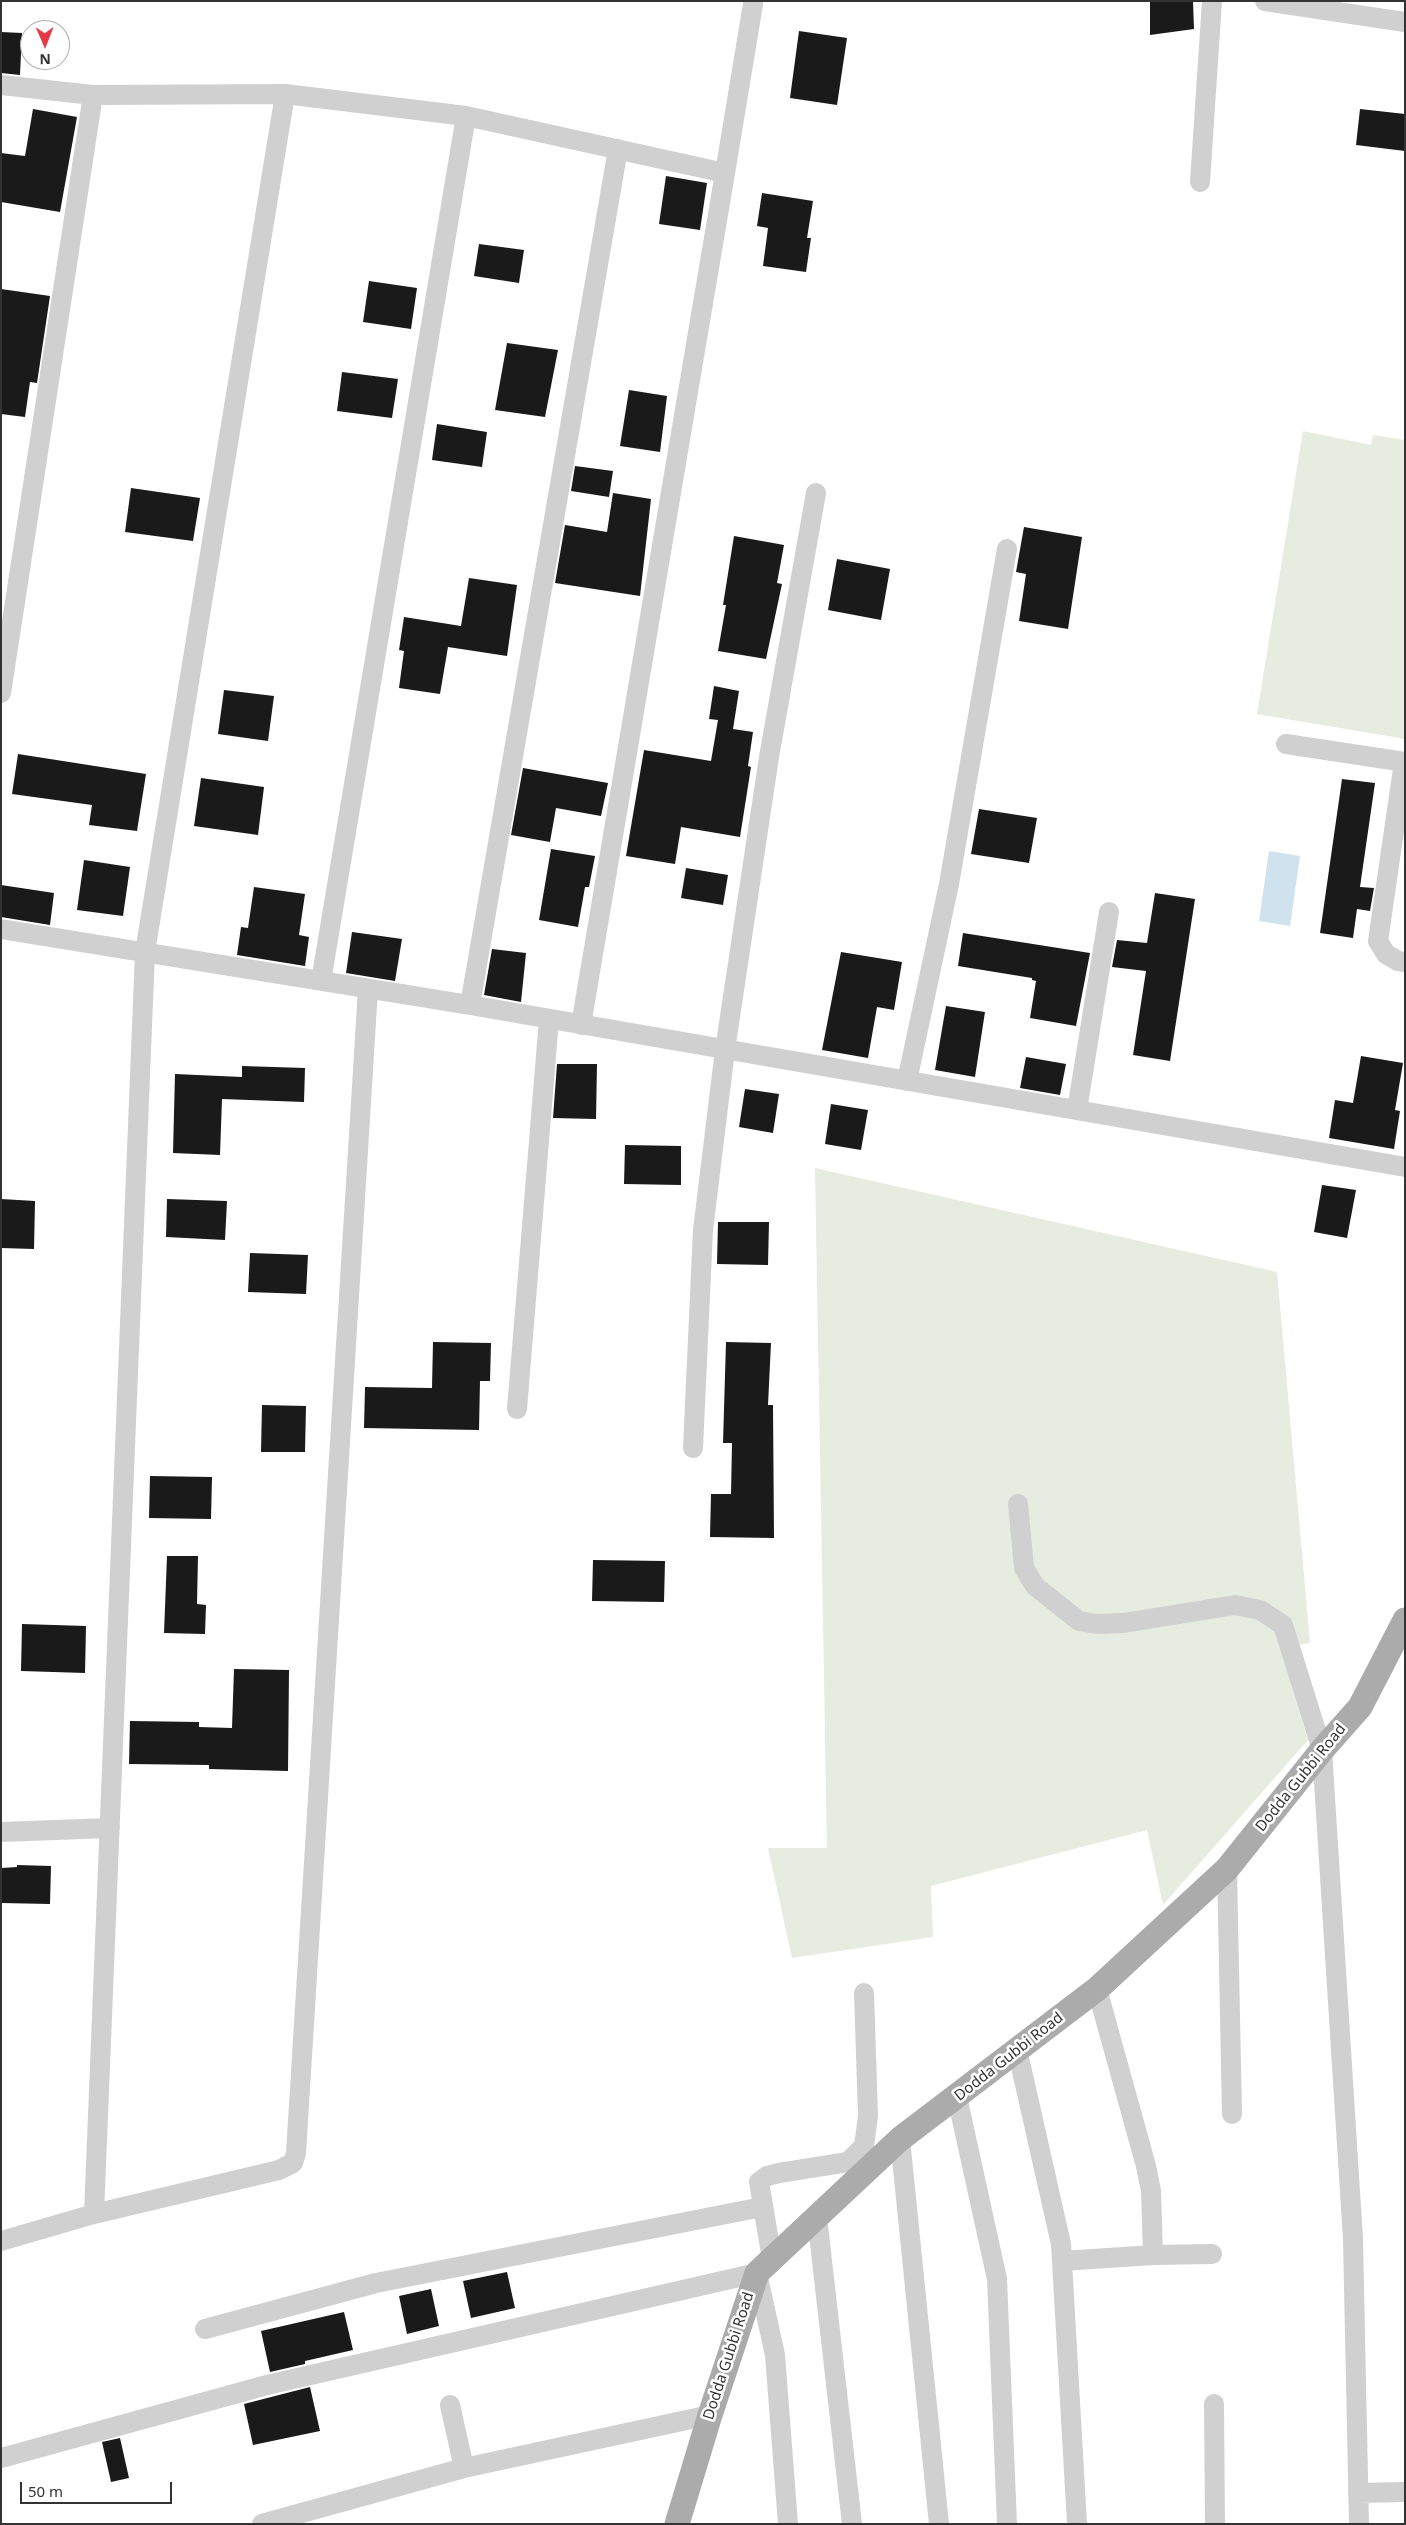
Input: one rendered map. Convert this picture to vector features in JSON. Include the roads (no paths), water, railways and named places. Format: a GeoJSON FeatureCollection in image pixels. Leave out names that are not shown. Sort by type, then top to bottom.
{"type":"FeatureCollection","features":[{"type":"Feature","properties":{"kind":"main road","name":"Dodda Gubbi Road"},"geometry":{"type":"LineString","coordinates":[[677,2524],[710,2415],[765,2266],[900,2139],[1097,1989],[1228,1869],[1322,1750],[1360,1707],[1405,1620]]}},
{"type":"Feature","properties":{"kind":"street"},"geometry":{"type":"LineString","coordinates":[[1200,182],[1212,1]]}},
{"type":"Feature","properties":{"kind":"street"},"geometry":{"type":"LineString","coordinates":[[1265,1],[1405,22]]}},
{"type":"Feature","properties":{"kind":"street"},"geometry":{"type":"LineString","coordinates":[[581,1025],[753,4]]}},
{"type":"Feature","properties":{"kind":"street"},"geometry":{"type":"LineString","coordinates":[[1,85],[93,95],[285,94],[466,116],[725,173]]}},
{"type":"Feature","properties":{"kind":"street"},"geometry":{"type":"LineString","coordinates":[[94,2214],[145,952],[285,94]]}},
{"type":"Feature","properties":{"kind":"street"},"geometry":{"type":"LineString","coordinates":[[1,693],[93,95]]}},
{"type":"Feature","properties":{"kind":"street"},"geometry":{"type":"LineString","coordinates":[[321,981],[466,116]]}},
{"type":"Feature","properties":{"kind":"street"},"geometry":{"type":"LineString","coordinates":[[470,1005],[618,149]]}},
{"type":"Feature","properties":{"kind":"street"},"geometry":{"type":"LineString","coordinates":[[693,1448],[704,1230],[725,1050],[770,757],[816,493]]}},
{"type":"Feature","properties":{"kind":"street"},"geometry":{"type":"LineString","coordinates":[[907,1081],[949,884],[1007,549]]}},
{"type":"Feature","properties":{"kind":"street"},"geometry":{"type":"LineString","coordinates":[[1286,744],[1404,762],[1378,940],[1386,954],[1398,961],[1405,962]]}},
{"type":"Feature","properties":{"kind":"street"},"geometry":{"type":"LineString","coordinates":[[1077,1110],[1109,912]]}},
{"type":"Feature","properties":{"kind":"street"},"geometry":{"type":"LineString","coordinates":[[1,929],[470,1005],[1405,1167]]}},
{"type":"Feature","properties":{"kind":"street"},"geometry":{"type":"LineString","coordinates":[[1,2241],[94,2214],[279,2170],[293,2163],[296,2154],[368,989]]}},
{"type":"Feature","properties":{"kind":"street"},"geometry":{"type":"LineString","coordinates":[[517,1409],[549,1019]]}},
{"type":"Feature","properties":{"kind":"street"},"geometry":{"type":"LineString","coordinates":[[1018,1504],[1024,1568],[1035,1586],[1079,1621],[1097,1624],[1124,1623],[1235,1604],[1260,1610],[1283,1625],[1322,1750],[1353,2239],[1359,2524]]}},
{"type":"Feature","properties":{"kind":"street"},"geometry":{"type":"LineString","coordinates":[[1,1832],[110,1828]]}},
{"type":"Feature","properties":{"kind":"street"},"geometry":{"type":"LineString","coordinates":[[1228,1869],[1232,2114]]}},
{"type":"Feature","properties":{"kind":"street"},"geometry":{"type":"LineString","coordinates":[[1097,1989],[1146,2166],[1151,2191],[1153,2255]]}},
{"type":"Feature","properties":{"kind":"street"},"geometry":{"type":"LineString","coordinates":[[788,2524],[759,2182],[767,2176],[848,2162],[864,2146],[868,2116],[864,1993]]}},
{"type":"Feature","properties":{"kind":"street"},"geometry":{"type":"LineString","coordinates":[[1017,2049],[1061,2244],[1077,2524]]}},
{"type":"Feature","properties":{"kind":"street"},"geometry":{"type":"LineString","coordinates":[[957,2097],[997,2279],[1007,2524]]}},
{"type":"Feature","properties":{"kind":"street"},"geometry":{"type":"LineString","coordinates":[[900,2139],[939,2524]]}},
{"type":"Feature","properties":{"kind":"street"},"geometry":{"type":"LineString","coordinates":[[206,2329],[376,2283],[762,2207]]}},
{"type":"Feature","properties":{"kind":"street"},"geometry":{"type":"LineString","coordinates":[[817,2217],[852,2524]]}},
{"type":"Feature","properties":{"kind":"street"},"geometry":{"type":"LineString","coordinates":[[1062,2261],[1153,2255],[1212,2254]]}},
{"type":"Feature","properties":{"kind":"street"},"geometry":{"type":"LineString","coordinates":[[1,2458],[267,2385],[765,2266]]}},
{"type":"Feature","properties":{"kind":"street"},"geometry":{"type":"LineString","coordinates":[[1214,2404],[1215,2524]]}},
{"type":"Feature","properties":{"kind":"street"},"geometry":{"type":"LineString","coordinates":[[450,2405],[464,2468]]}},
{"type":"Feature","properties":{"kind":"street"},"geometry":{"type":"LineString","coordinates":[[262,2524],[464,2468],[710,2415]]}},
{"type":"Feature","properties":{"kind":"street"},"geometry":{"type":"LineString","coordinates":[[1358,2493],[1405,2492]]}},
{"type":"Feature","properties":{"kind":"water"},"geometry":{"type":"Polygon","coordinates":[[[1269,851],[1300,856],[1290,926],[1259,921],[1269,851]]]}}]}
